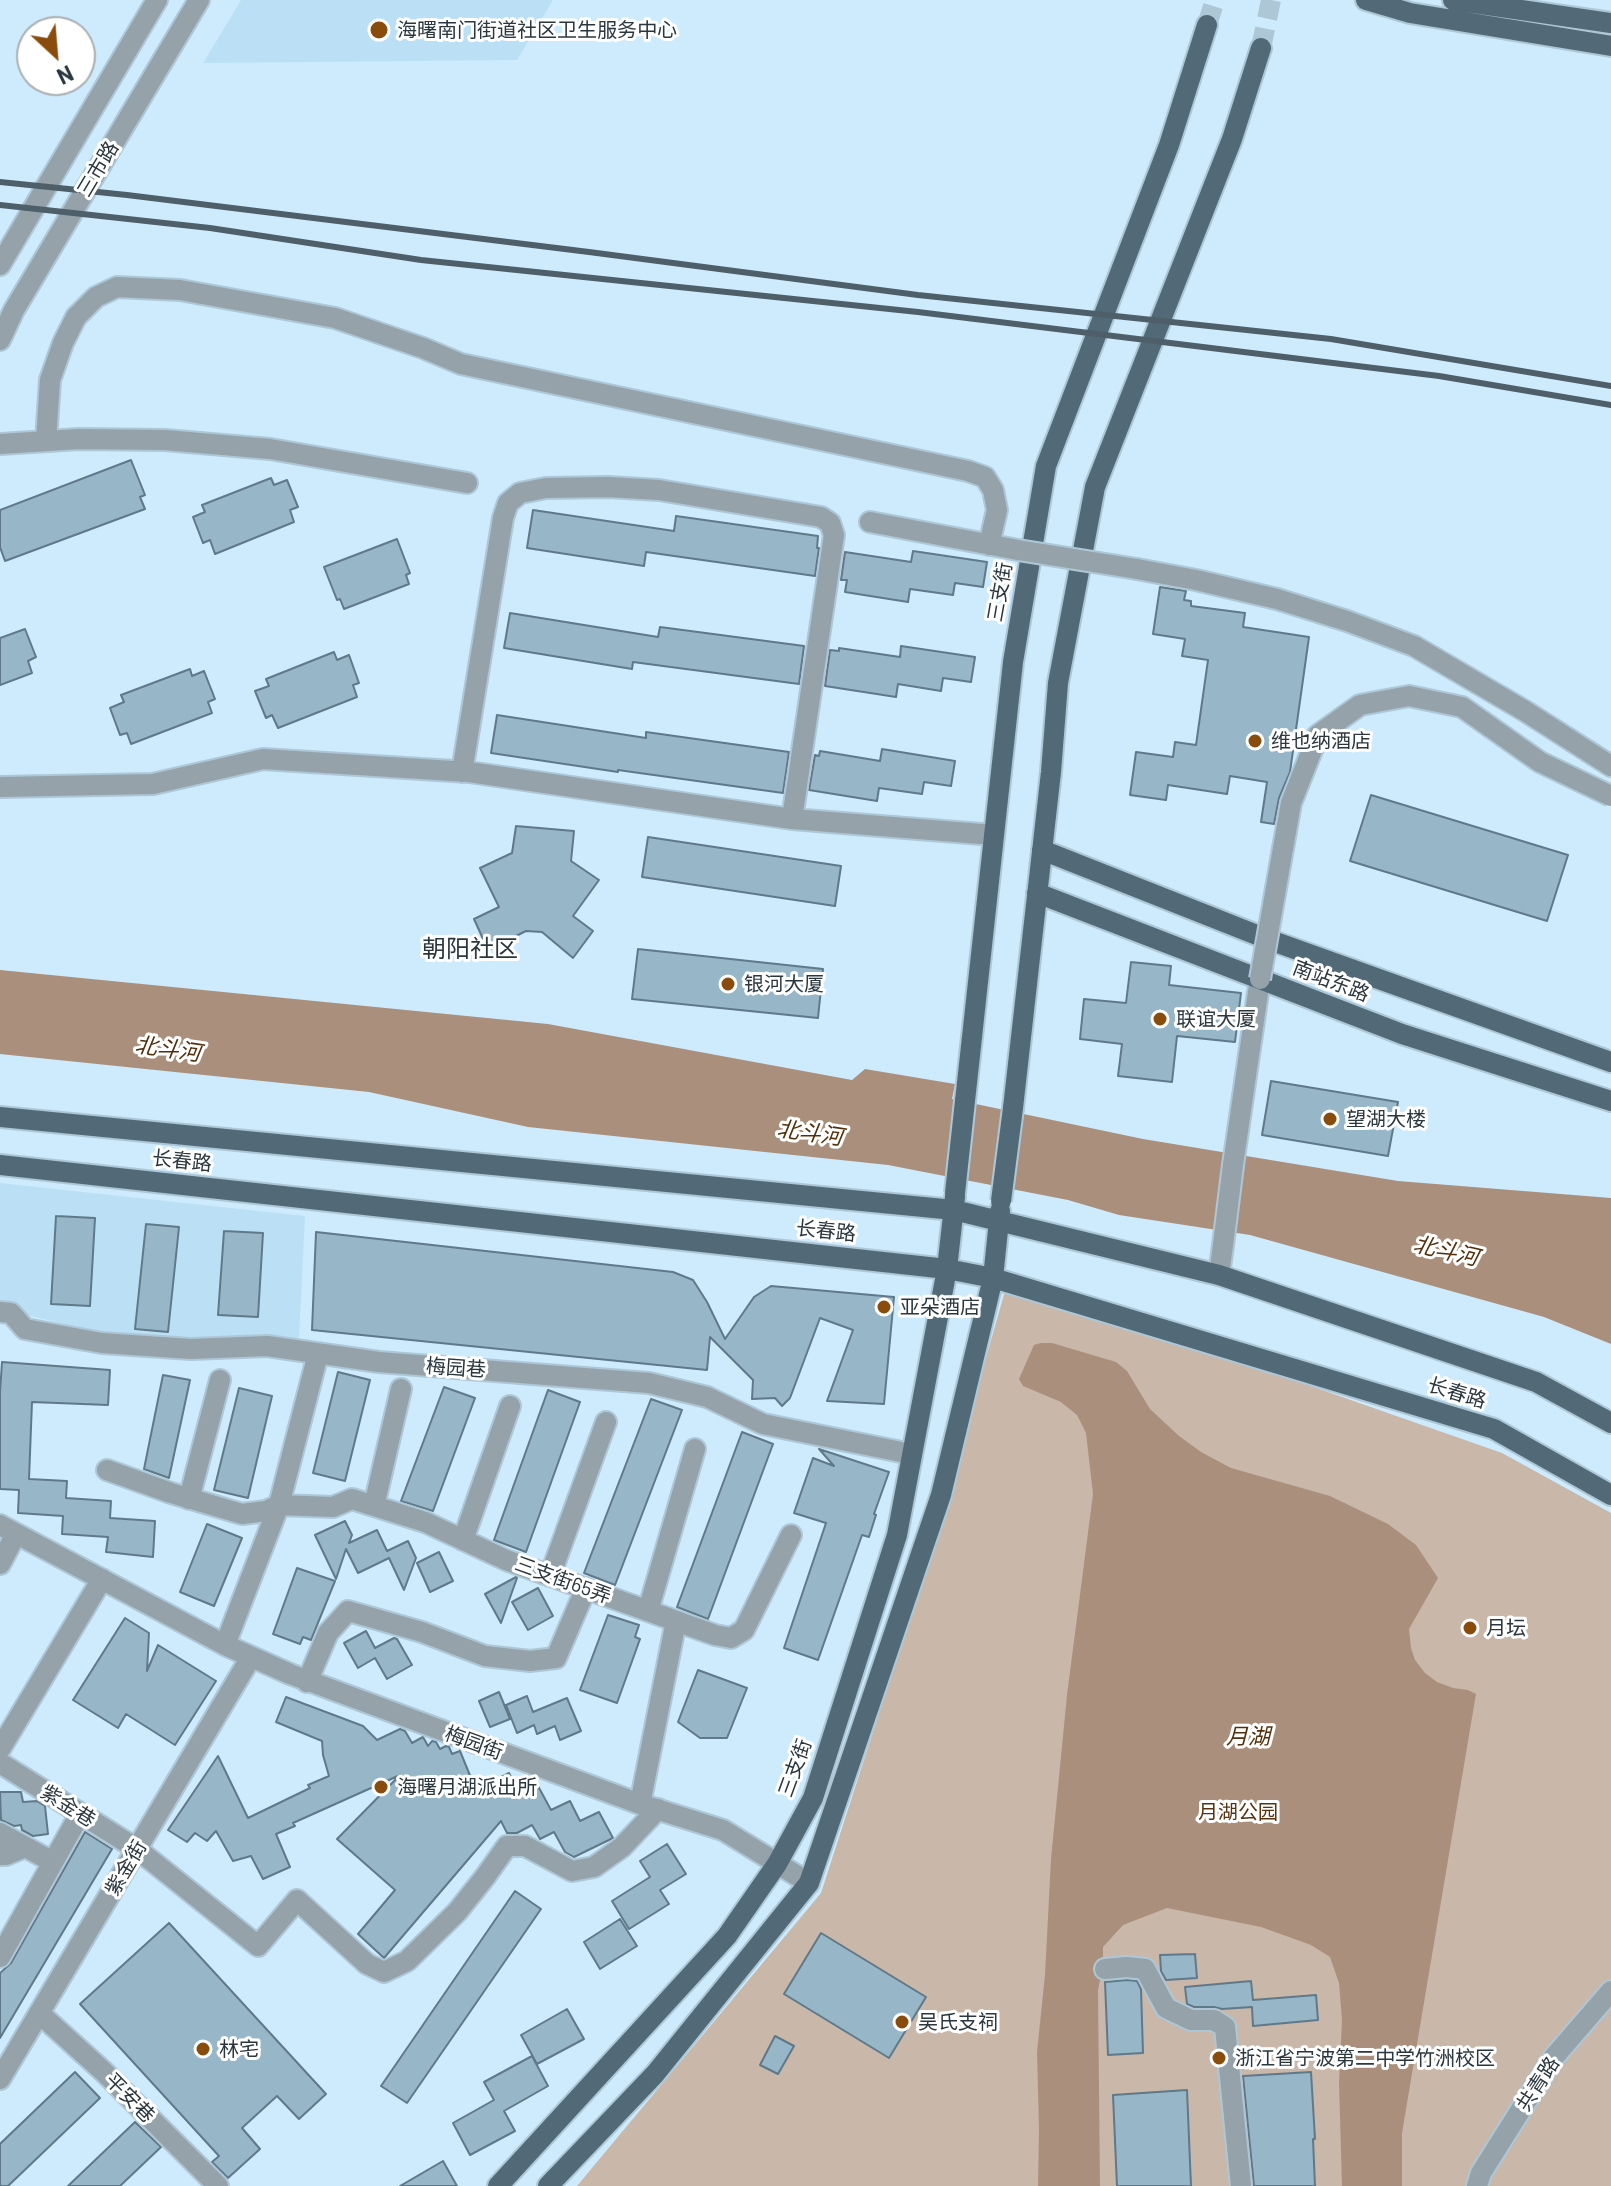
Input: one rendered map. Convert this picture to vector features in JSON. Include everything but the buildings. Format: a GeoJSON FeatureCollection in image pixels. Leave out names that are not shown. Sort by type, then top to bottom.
{"type":"FeatureCollection","features":[{"type":"Feature","properties":{"kind":"main road"},"geometry":{"type":"LineString","coordinates":[[1366,0],[1410,13],[1611,46]]}},
{"type":"Feature","properties":{"kind":"main road"},"geometry":{"type":"LineString","coordinates":[[1453,0],[1611,23]]}},
{"type":"Feature","properties":{"kind":"main road","name":"三支街"},"geometry":{"type":"LineString","coordinates":[[498,2186],[727,1936],[777,1864],[813,1798],[897,1535],[947,1269],[1013,662],[1046,466],[1169,145],[1207,25]]}},
{"type":"Feature","properties":{"kind":"main road"},"geometry":{"type":"LineString","coordinates":[[548,2186],[655,2074],[809,1883],[941,1495],[993,1278],[1058,683],[1095,487],[1232,139],[1261,48]]}},
{"type":"Feature","properties":{"kind":"main road","name":"南站东路"},"geometry":{"type":"LineString","coordinates":[[1042,850],[1267,939],[1611,1061]]}},
{"type":"Feature","properties":{"kind":"main road","name":"南站东路"},"geometry":{"type":"LineString","coordinates":[[1037,893],[1402,1034],[1611,1101]]}},
{"type":"Feature","properties":{"kind":"main road","name":"长春路"},"geometry":{"type":"LineString","coordinates":[[0,1117],[955,1202],[1000,1211],[1219,1275],[1536,1382],[1611,1423]]}},
{"type":"Feature","properties":{"kind":"main road","name":"长春路"},"geometry":{"type":"LineString","coordinates":[[0,1165],[947,1269],[993,1278],[1494,1429],[1611,1495]]}},
{"type":"Feature","properties":{"kind":"street","name":"三市路"},"geometry":{"type":"LineString","coordinates":[[0,265],[157,0]]}},
{"type":"Feature","properties":{"kind":"street","name":"三市路"},"geometry":{"type":"LineString","coordinates":[[0,340],[14,310],[199,0]]}},
{"type":"Feature","properties":{"kind":"street"},"geometry":{"type":"LineString","coordinates":[[46,441],[50,380],[76,317],[96,297],[117,287],[180,290],[335,318],[461,364],[968,471],[985,477],[993,490],[997,510],[989,545]]}},
{"type":"Feature","properties":{"kind":"street"},"geometry":{"type":"LineString","coordinates":[[0,444],[165,440],[270,449],[467,483]]}},
{"type":"Feature","properties":{"kind":"street"},"geometry":{"type":"LineString","coordinates":[[462,772],[500,533],[508,503],[520,493],[546,488],[659,490],[821,517],[830,523],[834,535],[792,819]]}},
{"type":"Feature","properties":{"kind":"street"},"geometry":{"type":"LineString","coordinates":[[870,522],[1196,580],[1277,599],[1347,621],[1414,646],[1611,766]]}},
{"type":"Feature","properties":{"kind":"street"},"geometry":{"type":"LineString","coordinates":[[1219,1275],[1260,979],[1291,803],[1318,735],[1360,705],[1409,696],[1462,707],[1540,762],[1611,796]]}},
{"type":"Feature","properties":{"kind":"street"},"geometry":{"type":"LineString","coordinates":[[0,787],[153,784],[263,759],[462,772],[792,819],[994,835]]}},
{"type":"Feature","properties":{"kind":"street","name":"梅园巷"},"geometry":{"type":"LineString","coordinates":[[0,1312],[11,1313],[25,1329],[102,1343],[191,1349],[267,1346],[379,1362],[649,1383],[707,1397],[763,1424],[911,1454]]}},
{"type":"Feature","properties":{"kind":"street"},"geometry":{"type":"LineString","coordinates":[[0,1564],[8,1529],[225,1645],[279,1505],[318,1354]]}},
{"type":"Feature","properties":{"kind":"street"},"geometry":{"type":"LineString","coordinates":[[189,1499],[220,1380]]}},
{"type":"Feature","properties":{"kind":"street"},"geometry":{"type":"LineString","coordinates":[[374,1506],[401,1389]]}},
{"type":"Feature","properties":{"kind":"street"},"geometry":{"type":"LineString","coordinates":[[463,1540],[510,1406]]}},
{"type":"Feature","properties":{"kind":"street"},"geometry":{"type":"LineString","coordinates":[[550,1576],[606,1422]]}},
{"type":"Feature","properties":{"kind":"street"},"geometry":{"type":"LineString","coordinates":[[648,1611],[695,1449]]}},
{"type":"Feature","properties":{"kind":"street","name":"三支街65弄"},"geometry":{"type":"LineString","coordinates":[[107,1470],[242,1514],[266,1511],[279,1505],[333,1507],[352,1499],[425,1522],[506,1560],[715,1635],[731,1638],[744,1630],[791,1535]]}},
{"type":"Feature","properties":{"kind":"street"},"geometry":{"type":"LineString","coordinates":[[0,1749],[102,1579]]}},
{"type":"Feature","properties":{"kind":"street"},"geometry":{"type":"LineString","coordinates":[[307,1682],[328,1633],[348,1611],[422,1632],[485,1656],[530,1661],[556,1658],[586,1588]]}},
{"type":"Feature","properties":{"kind":"street"},"geometry":{"type":"LineString","coordinates":[[649,1806],[676,1621]]}},
{"type":"Feature","properties":{"kind":"street","name":"梅园街"},"geometry":{"type":"LineString","coordinates":[[225,1645],[307,1682],[723,1830],[809,1883]]}},
{"type":"Feature","properties":{"kind":"street","name":"紫金街"},"geometry":{"type":"LineString","coordinates":[[0,2079],[6,2053],[39,2013],[251,1657]]}},
{"type":"Feature","properties":{"kind":"street","name":"紫金巷"},"geometry":{"type":"LineString","coordinates":[[0,1763],[137,1849],[258,1946],[297,1900],[367,1964],[384,1972],[407,1961],[457,1912],[507,1846],[525,1846],[572,1871],[594,1867],[622,1847],[649,1806]]}},
{"type":"Feature","properties":{"kind":"street"},"geometry":{"type":"LineString","coordinates":[[0,1957],[80,1814]]}},
{"type":"Feature","properties":{"kind":"street"},"geometry":{"type":"LineString","coordinates":[[0,1833],[53,1862]]}},
{"type":"Feature","properties":{"kind":"street"},"geometry":{"type":"LineString","coordinates":[[0,1855],[25,1847]]}},
{"type":"Feature","properties":{"kind":"street"},"geometry":{"type":"LineString","coordinates":[[1105,1969],[1145,1969],[1166,2008],[1191,2020],[1214,2020],[1225,2027],[1241,2186]]}},
{"type":"Feature","properties":{"kind":"street","name":"共青路"},"geometry":{"type":"LineString","coordinates":[[1477,2186],[1481,2173],[1554,2057],[1611,1991]]}},
{"type":"Feature","properties":{"kind":"street","name":"平安巷"},"geometry":{"type":"LineString","coordinates":[[39,2013],[104,2072],[218,2186]]}},
{"type":"Feature","properties":{"kind":"shaded area","name":"海曙南门街道社区卫生服务中心"},"geometry":{"type":"Polygon","coordinates":[[[241,0],[553,0],[517,60],[203,63],[241,0]]]}},
{"type":"Feature","properties":{"kind":"shaded area"},"geometry":{"type":"Polygon","coordinates":[[[0,1183],[305,1216],[299,1339],[252,1337],[133,1342],[0,1308],[0,1183]]]}},
{"type":"Feature","properties":{"kind":"green space","name":"月湖公园"},"geometry":{"type":"Polygon","coordinates":[[[1005,1291],[1228,1357],[1502,1453],[1611,1513],[1611,2186],[577,2186],[821,1893],[927,1565],[1005,1291]]]}},
{"type":"Feature","properties":{"kind":"water","name":"北斗河"},"geometry":{"type":"Polygon","coordinates":[[[0,970],[548,1024],[852,1080],[865,1069],[955,1084],[952,1099],[1143,1139],[1398,1181],[1611,1198],[1611,1344],[1544,1317],[1250,1235],[1119,1215],[1068,1200],[888,1165],[528,1127],[369,1092],[0,1054],[0,970]]]}},
{"type":"Feature","properties":{"kind":"water","name":"月湖"},"geometry":{"type":"Polygon","coordinates":[[[1052,1343],[1116,1362],[1127,1371],[1150,1409],[1201,1452],[1231,1468],[1330,1496],[1388,1524],[1416,1545],[1438,1578],[1409,1629],[1411,1648],[1415,1660],[1437,1682],[1476,1694],[1402,2133],[1402,2186],[1342,2186],[1339,2083],[1342,2020],[1339,1983],[1330,1957],[1311,1945],[1261,1927],[1167,1908],[1123,1925],[1103,1947],[1098,1990],[1100,2186],[1038,2186],[1037,2052],[1045,1975],[1051,1859],[1067,1695],[1093,1494],[1086,1433],[1077,1415],[1061,1402],[1023,1386],[1019,1379],[1034,1345],[1052,1343]]]}},
{"type":"Feature","properties":{"kind":"tunnel"},"geometry":{"type":"LineString","coordinates":[[1207,25],[1215,0]]}},
{"type":"Feature","properties":{"kind":"tunnel"},"geometry":{"type":"LineString","coordinates":[[1261,48],[1271,0]]}},
{"type":"Feature","properties":{"kind":"railway"},"geometry":{"type":"LineString","coordinates":[[0,182],[127,195],[918,295],[1331,339],[1611,386]]}},
{"type":"Feature","properties":{"kind":"railway"},"geometry":{"type":"LineString","coordinates":[[0,205],[210,228],[421,260],[918,312],[1439,376],[1611,405]]}},
{"type":"Feature","properties":{"kind":"place","name":"海曙南门街道社区卫生服务中心"},"geometry":{"type":"Point","coordinates":[379,30]}},
{"type":"Feature","properties":{"kind":"place","name":"维也纳酒店"},"geometry":{"type":"Point","coordinates":[1255,741]}},
{"type":"Feature","properties":{"kind":"place","name":"银河大厦"},"geometry":{"type":"Point","coordinates":[728,984]}},
{"type":"Feature","properties":{"kind":"place","name":"联谊大厦"},"geometry":{"type":"Point","coordinates":[1160,1019]}},
{"type":"Feature","properties":{"kind":"place","name":"望湖大楼"},"geometry":{"type":"Point","coordinates":[1330,1119]}},
{"type":"Feature","properties":{"kind":"place","name":"亚朵酒店"},"geometry":{"type":"Point","coordinates":[884,1307]}},
{"type":"Feature","properties":{"kind":"place","name":"月坛"},"geometry":{"type":"Point","coordinates":[1470,1628]}},
{"type":"Feature","properties":{"kind":"place","name":"海曙月湖派出所"},"geometry":{"type":"Point","coordinates":[381,1787]}},
{"type":"Feature","properties":{"kind":"place","name":"吴氏支祠"},"geometry":{"type":"Point","coordinates":[902,2022]}},
{"type":"Feature","properties":{"kind":"place","name":"林宅"},"geometry":{"type":"Point","coordinates":[203,2049]}},
{"type":"Feature","properties":{"kind":"place","name":"浙江省宁波第二中学竹洲校区"},"geometry":{"type":"Point","coordinates":[1219,2058]}},
{"type":"Feature","properties":{"kind":"district","name":"朝阳社区"},"geometry":{"type":"Point","coordinates":[470,949]}}]}
